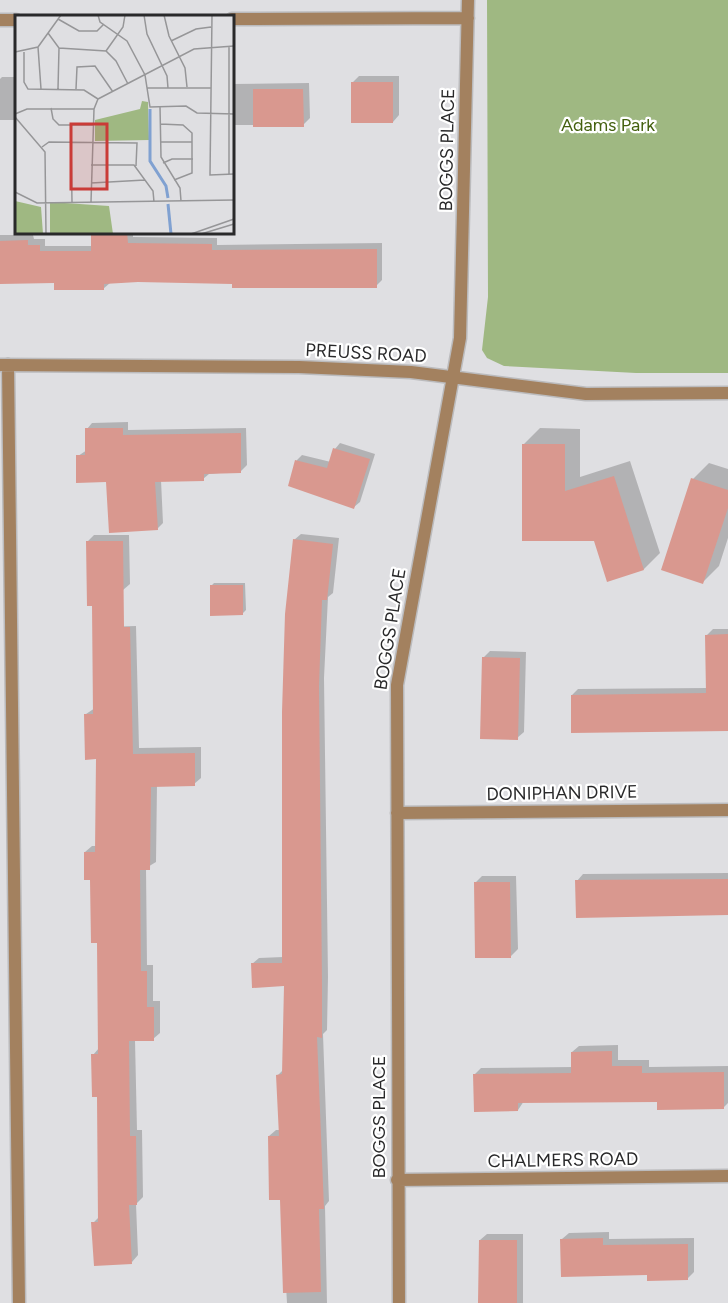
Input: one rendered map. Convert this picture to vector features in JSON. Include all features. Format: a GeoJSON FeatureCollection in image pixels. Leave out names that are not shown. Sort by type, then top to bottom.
{"type":"FeatureCollection","features":[{"type":"Feature","properties":{"kind":"street","name":"BOGGS PLACE"},"geometry":{"type":"LineString","coordinates":[[399,1303],[398,685],[455,378],[460,338],[468,0]]}},
{"type":"Feature","properties":{"kind":"street"},"geometry":{"type":"LineString","coordinates":[[234,19],[468,18]]}},
{"type":"Feature","properties":{"kind":"street"},"geometry":{"type":"LineString","coordinates":[[4,365],[19,1303]]}},
{"type":"Feature","properties":{"kind":"street","name":"PREUSS ROAD"},"geometry":{"type":"LineString","coordinates":[[4,365],[299,367],[411,372],[586,394],[728,393]]}},
{"type":"Feature","properties":{"kind":"street","name":"DONIPHAN DRIVE"},"geometry":{"type":"LineString","coordinates":[[397,813],[728,810]]}},
{"type":"Feature","properties":{"kind":"street","name":"CHALMERS ROAD"},"geometry":{"type":"LineString","coordinates":[[398,1180],[728,1176]]}},
{"type":"Feature","properties":{"kind":"green space","name":"Adams Park"},"geometry":{"type":"Polygon","coordinates":[[[487,0],[728,0],[728,373],[636,373],[504,366],[487,358],[482,350],[488,297],[487,0]]]}},
{"type":"Feature","properties":{"kind":"building"},"geometry":{"type":"Polygon","coordinates":[[[351,82],[393,82],[393,123],[351,123],[351,82]]]}},
{"type":"Feature","properties":{"kind":"building"},"geometry":{"type":"Polygon","coordinates":[[[253,89],[303,89],[304,127],[253,127],[253,89]]]}},
{"type":"Feature","properties":{"kind":"building"},"geometry":{"type":"Polygon","coordinates":[[[91,234],[127,234],[128,243],[212,244],[212,250],[377,249],[377,288],[232,288],[232,284],[138,282],[104,284],[104,290],[54,290],[54,283],[0,284],[0,241],[28,240],[28,245],[40,245],[40,251],[91,251],[91,234]]]}},
{"type":"Feature","properties":{"kind":"building"},"geometry":{"type":"Polygon","coordinates":[[[85,428],[123,428],[123,435],[241,433],[241,473],[204,474],[204,481],[155,482],[158,530],[109,533],[106,482],[76,483],[76,455],[85,455],[85,428]]]}},
{"type":"Feature","properties":{"kind":"building"},"geometry":{"type":"Polygon","coordinates":[[[522,444],[565,444],[565,491],[614,476],[644,570],[607,582],[594,541],[522,541],[522,444]]]}},
{"type":"Feature","properties":{"kind":"building"},"geometry":{"type":"Polygon","coordinates":[[[333,448],[370,459],[354,509],[288,486],[295,460],[327,468],[333,448]]]}},
{"type":"Feature","properties":{"kind":"building"},"geometry":{"type":"Polygon","coordinates":[[[691,478],[728,490],[728,508],[703,584],[661,570],[691,478]]]}},
{"type":"Feature","properties":{"kind":"building"},"geometry":{"type":"Polygon","coordinates":[[[293,539],[333,544],[327,600],[322,600],[319,686],[322,1038],[317,1037],[324,1209],[319,1209],[321,1292],[283,1293],[280,1200],[269,1200],[268,1136],[279,1136],[276,1075],[282,1074],[284,986],[252,988],[251,963],[282,963],[282,712],[285,614],[293,539]]]}},
{"type":"Feature","properties":{"kind":"building"},"geometry":{"type":"Polygon","coordinates":[[[86,541],[123,541],[124,627],[130,627],[133,754],[195,753],[195,786],[151,787],[150,870],[140,870],[141,971],[147,971],[147,1007],[154,1007],[154,1041],[129,1041],[130,1136],[136,1136],[137,1205],[129,1205],[132,1264],[94,1266],[91,1222],[98,1222],[97,1097],[92,1097],[91,1054],[98,1054],[97,943],[91,943],[90,880],[84,880],[84,852],[95,852],[96,759],[85,760],[84,714],[93,714],[92,606],[87,606],[86,541]]]}},
{"type":"Feature","properties":{"kind":"building"},"geometry":{"type":"Polygon","coordinates":[[[210,585],[243,585],[243,615],[210,616],[210,585]]]}},
{"type":"Feature","properties":{"kind":"building"},"geometry":{"type":"Polygon","coordinates":[[[728,634],[728,731],[571,733],[571,695],[706,693],[705,635],[728,634]]]}},
{"type":"Feature","properties":{"kind":"building"},"geometry":{"type":"Polygon","coordinates":[[[482,657],[520,658],[518,740],[480,739],[482,657]]]}},
{"type":"Feature","properties":{"kind":"building"},"geometry":{"type":"Polygon","coordinates":[[[728,879],[728,915],[576,918],[575,880],[728,879]]]}},
{"type":"Feature","properties":{"kind":"building"},"geometry":{"type":"Polygon","coordinates":[[[474,882],[510,882],[511,958],[475,958],[474,882]]]}},
{"type":"Feature","properties":{"kind":"building"},"geometry":{"type":"Polygon","coordinates":[[[612,1051],[612,1066],[642,1066],[642,1073],[724,1072],[724,1109],[657,1110],[657,1102],[518,1103],[518,1111],[474,1112],[473,1074],[571,1073],[571,1052],[612,1051]]]}},
{"type":"Feature","properties":{"kind":"building"},"geometry":{"type":"Polygon","coordinates":[[[603,1238],[603,1245],[688,1244],[688,1280],[647,1281],[647,1275],[561,1277],[560,1239],[603,1238]]]}},
{"type":"Feature","properties":{"kind":"building"},"geometry":{"type":"Polygon","coordinates":[[[479,1240],[517,1240],[517,1303],[478,1303],[479,1240]]]}}]}
